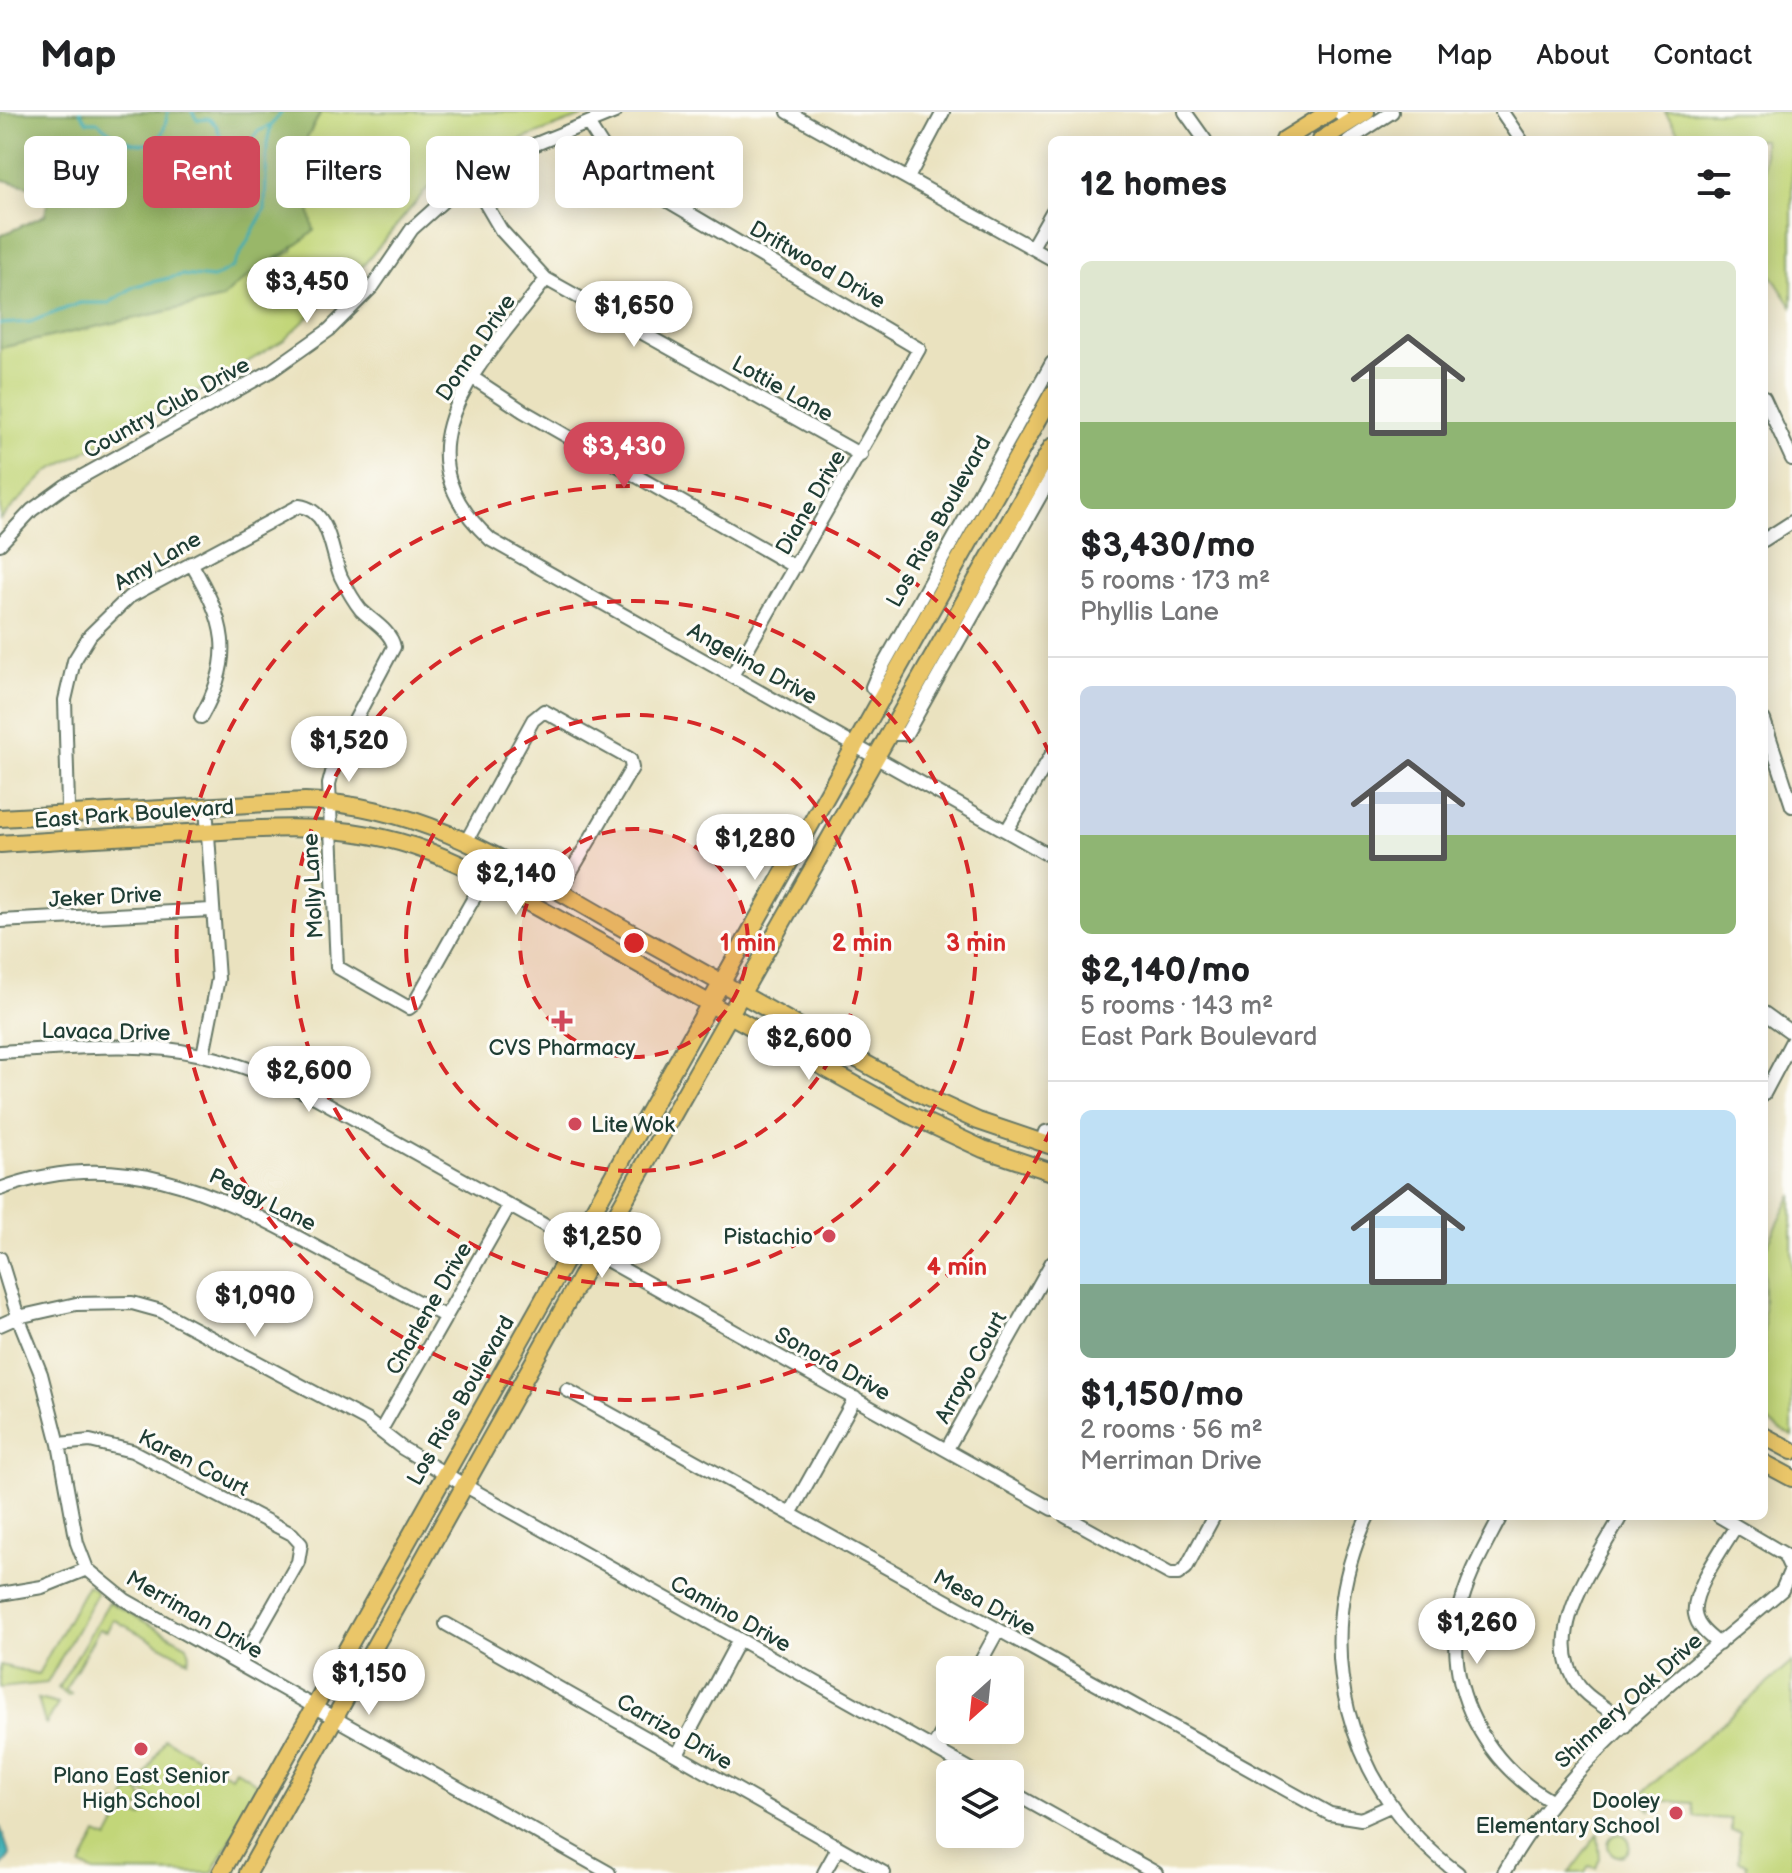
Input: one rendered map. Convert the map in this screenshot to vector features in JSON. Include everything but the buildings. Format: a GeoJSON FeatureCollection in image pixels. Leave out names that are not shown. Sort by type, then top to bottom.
{"type":"FeatureCollection","features":[{"type":"Feature","properties":{"kind":"main road"},"geometry":{"type":"LineString","coordinates":[[1290,136],[1329,112]]}},
{"type":"Feature","properties":{"kind":"main road"},"geometry":{"type":"LineString","coordinates":[[1327,136],[1366,112]]}},
{"type":"Feature","properties":{"kind":"main road","name":"Los Rios Boulevard"},"geometry":{"type":"LineString","coordinates":[[221,1873],[443,1473],[883,700],[1048,402]]}},
{"type":"Feature","properties":{"kind":"main road","name":"Los Rios Boulevard"},"geometry":{"type":"LineString","coordinates":[[248,1873],[595,1252],[1048,454]]}},
{"type":"Feature","properties":{"kind":"main road","name":"East Park Boulevard"},"geometry":{"type":"LineString","coordinates":[[0,818],[327,801],[392,812],[467,840],[952,1109],[1048,1140]]}},
{"type":"Feature","properties":{"kind":"main road","name":"East Park Boulevard"},"geometry":{"type":"LineString","coordinates":[[0,844],[330,827],[407,843],[485,878],[943,1131],[1048,1170]]}},
{"type":"Feature","properties":{"kind":"main road"},"geometry":{"type":"LineString","coordinates":[[797,849],[815,863]]}},
{"type":"Feature","properties":{"kind":"main road"},"geometry":{"type":"LineString","coordinates":[[548,912],[559,892]]}},
{"type":"Feature","properties":{"kind":"main road"},"geometry":{"type":"LineString","coordinates":[[943,1131],[952,1109]]}},
{"type":"Feature","properties":{"kind":"main road"},"geometry":{"type":"LineString","coordinates":[[631,1143],[652,1155]]}},
{"type":"Feature","properties":{"kind":"main road"},"geometry":{"type":"LineString","coordinates":[[1768,1438],[1792,1451]]}},
{"type":"Feature","properties":{"kind":"main road"},"geometry":{"type":"LineString","coordinates":[[1768,1465],[1792,1478]]}},
{"type":"Feature","properties":{"kind":"main road"},"geometry":{"type":"LineString","coordinates":[[263,1845],[281,1799],[280,1790],[271,1782]]}},
{"type":"Feature","properties":{"kind":"street","name":"Country Club Drive"},"geometry":{"type":"LineString","coordinates":[[539,144],[615,112]]}},
{"type":"Feature","properties":{"kind":"street"},"geometry":{"type":"LineString","coordinates":[[908,178],[943,112]]}},
{"type":"Feature","properties":{"kind":"street"},"geometry":{"type":"LineString","coordinates":[[1185,112],[1202,136]]}},
{"type":"Feature","properties":{"kind":"street"},"geometry":{"type":"LineString","coordinates":[[1345,125],[1392,112]]}},
{"type":"Feature","properties":{"kind":"street"},"geometry":{"type":"LineString","coordinates":[[1502,112],[1518,136]]}},
{"type":"Feature","properties":{"kind":"street"},"geometry":{"type":"LineString","coordinates":[[793,113],[1048,257]]}},
{"type":"Feature","properties":{"kind":"street","name":"Driftwood Drive"},"geometry":{"type":"LineString","coordinates":[[589,125],[612,161],[636,182],[919,349]]}},
{"type":"Feature","properties":{"kind":"street","name":"Country Club Drive"},"geometry":{"type":"LineString","coordinates":[[0,544],[32,510],[65,486],[271,371],[329,330],[373,286],[412,229],[435,208]]}},
{"type":"Feature","properties":{"kind":"street","name":"Lottie Lane"},"geometry":{"type":"LineString","coordinates":[[488,208],[501,230],[546,279],[861,455]]}},
{"type":"Feature","properties":{"kind":"street"},"geometry":{"type":"LineString","coordinates":[[1032,247],[1048,219]]}},
{"type":"Feature","properties":{"kind":"street","name":"Donna Drive"},"geometry":{"type":"LineString","coordinates":[[450,489],[445,445],[456,403],[546,279]]}},
{"type":"Feature","properties":{"kind":"street","name":"Diane Drive"},"geometry":{"type":"LineString","coordinates":[[733,674],[919,349]]}},
{"type":"Feature","properties":{"kind":"street","name":"Los Rios Boulevard"},"geometry":{"type":"LineString","coordinates":[[883,700],[872,687],[875,680],[1048,370]]}},
{"type":"Feature","properties":{"kind":"street"},"geometry":{"type":"LineString","coordinates":[[473,378],[523,411],[795,567]]}},
{"type":"Feature","properties":{"kind":"street"},"geometry":{"type":"LineString","coordinates":[[1768,407],[1792,459]]}},
{"type":"Feature","properties":{"kind":"street","name":"Los Rios Boulevard"},"geometry":{"type":"LineString","coordinates":[[888,734],[906,734],[1048,482]]}},
{"type":"Feature","properties":{"kind":"street","name":"Angelina Drive"},"geometry":{"type":"LineString","coordinates":[[450,489],[461,510],[491,540],[1048,855]]}},
{"type":"Feature","properties":{"kind":"street","name":"Amy Lane"},"geometry":{"type":"LineString","coordinates":[[69,840],[64,710],[74,661],[95,628],[119,604],[289,509],[299,506],[312,510]]}},
{"type":"Feature","properties":{"kind":"street","name":"Molly Lane"},"geometry":{"type":"LineString","coordinates":[[312,510],[327,532],[337,567],[353,599],[391,637],[394,647],[337,754],[327,801],[337,967],[409,1008],[485,878]]}},
{"type":"Feature","properties":{"kind":"street"},"geometry":{"type":"LineString","coordinates":[[1768,537],[1792,522]]}},
{"type":"Feature","properties":{"kind":"street"},"geometry":{"type":"LineString","coordinates":[[191,563],[215,604],[223,641],[217,682],[201,717]]}},
{"type":"Feature","properties":{"kind":"street"},"geometry":{"type":"LineString","coordinates":[[467,840],[533,720],[544,711],[630,759],[632,768],[559,892]]}},
{"type":"Feature","properties":{"kind":"street"},"geometry":{"type":"LineString","coordinates":[[1768,732],[1792,806]]}},
{"type":"Feature","properties":{"kind":"street"},"geometry":{"type":"LineString","coordinates":[[1007,830],[1048,761]]}},
{"type":"Feature","properties":{"kind":"street"},"geometry":{"type":"LineString","coordinates":[[203,1055],[218,979],[206,806]]}},
{"type":"Feature","properties":{"kind":"street","name":"Jeker Drive"},"geometry":{"type":"LineString","coordinates":[[0,921],[211,910]]}},
{"type":"Feature","properties":{"kind":"street"},"geometry":{"type":"LineString","coordinates":[[1768,1016],[1792,1033]]}},
{"type":"Feature","properties":{"kind":"street"},"geometry":{"type":"LineString","coordinates":[[1768,1086],[1792,1041]]}},
{"type":"Feature","properties":{"kind":"street","name":"Lavaca Drive"},"geometry":{"type":"LineString","coordinates":[[0,1052],[112,1046],[203,1055],[278,1080],[317,1098],[595,1252]]}},
{"type":"Feature","properties":{"kind":"street","name":"Peggy Lane"},"geometry":{"type":"LineString","coordinates":[[0,1189],[43,1178],[113,1171],[186,1184],[259,1216],[446,1317]]}},
{"type":"Feature","properties":{"kind":"street","name":"Charlene Drive"},"geometry":{"type":"LineString","coordinates":[[381,1430],[509,1206]]}},
{"type":"Feature","properties":{"kind":"street","name":"Sonora Drive"},"geometry":{"type":"LineString","coordinates":[[595,1252],[1048,1507]]}},
{"type":"Feature","properties":{"kind":"street"},"geometry":{"type":"LineString","coordinates":[[0,1258],[18,1317],[41,1374],[59,1444],[71,1517],[87,1569],[42,1587],[0,1594]]}},
{"type":"Feature","properties":{"kind":"street","name":"Arroyo Court"},"geometry":{"type":"LineString","coordinates":[[947,1449],[1048,1269]]}},
{"type":"Feature","properties":{"kind":"street","name":"Camino Drive"},"geometry":{"type":"LineString","coordinates":[[0,1325],[18,1317],[76,1304],[132,1303],[161,1311],[381,1430],[402,1448],[443,1473],[954,1760]]}},
{"type":"Feature","properties":{"kind":"street","name":"Mesa Drive"},"geometry":{"type":"LineString","coordinates":[[567,1390],[997,1632],[1330,1814],[1361,1819],[1390,1806]]}},
{"type":"Feature","properties":{"kind":"street"},"geometry":{"type":"LineString","coordinates":[[790,1514],[855,1398]]}},
{"type":"Feature","properties":{"kind":"street","name":"Karen Court"},"geometry":{"type":"LineString","coordinates":[[59,1444],[90,1441],[132,1451],[292,1534],[301,1544],[298,1562],[240,1664]]}},
{"type":"Feature","properties":{"kind":"street"},"geometry":{"type":"LineString","coordinates":[[1072,1520],[1170,1574],[1178,1574],[1186,1568],[1212,1520]]}},
{"type":"Feature","properties":{"kind":"street"},"geometry":{"type":"LineString","coordinates":[[1366,1520],[1352,1551],[1338,1621],[1339,1657],[1348,1721],[1390,1806],[1434,1855],[1458,1873]]}},
{"type":"Feature","properties":{"kind":"street"},"geometry":{"type":"LineString","coordinates":[[1499,1520],[1472,1572],[1459,1615],[1459,1668],[1472,1719],[1483,1740],[1517,1777],[1551,1801]]}},
{"type":"Feature","properties":{"kind":"street"},"geometry":{"type":"LineString","coordinates":[[1619,1520],[1572,1611],[1563,1653],[1568,1669],[1585,1694],[1618,1716],[1625,1726]]}},
{"type":"Feature","properties":{"kind":"street"},"geometry":{"type":"LineString","coordinates":[[1726,1520],[1784,1554],[1791,1569]]}},
{"type":"Feature","properties":{"kind":"street"},"geometry":{"type":"LineString","coordinates":[[1719,1644],[1700,1627],[1694,1608],[1698,1592],[1736,1526]]}},
{"type":"Feature","properties":{"kind":"street","name":"Merriman Drive"},"geometry":{"type":"LineString","coordinates":[[87,1569],[125,1600],[609,1873]]}},
{"type":"Feature","properties":{"kind":"street","name":"Shinnery Oak Drive"},"geometry":{"type":"LineString","coordinates":[[1504,1873],[1551,1801],[1625,1726],[1782,1590],[1791,1569]]}},
{"type":"Feature","properties":{"kind":"street","name":"Carrizo Drive"},"geometry":{"type":"LineString","coordinates":[[446,1624],[884,1873]]}},
{"type":"Feature","properties":{"kind":"street"},"geometry":{"type":"LineString","coordinates":[[984,1656],[997,1632]]}},
{"type":"Feature","properties":{"kind":"street"},"geometry":{"type":"LineString","coordinates":[[677,1755],[738,1641]]}},
{"type":"Feature","properties":{"kind":"street"},"geometry":{"type":"LineString","coordinates":[[933,1748],[936,1743]]}},
{"type":"Feature","properties":{"kind":"street"},"geometry":{"type":"LineString","coordinates":[[1024,1799],[1156,1873]]}},
{"type":"Feature","properties":{"kind":"street"},"geometry":{"type":"LineString","coordinates":[[824,1873],[838,1848]]}},
{"type":"Feature","properties":{"kind":"green space"},"geometry":{"type":"Polygon","coordinates":[[[0,112],[321,112],[308,136],[276,136],[276,208],[309,208],[314,231],[291,249],[244,280],[222,299],[0,348],[0,236],[45,215],[46,208],[127,208],[127,136],[24,136],[24,185],[0,179],[0,112]]]}},
{"type":"Feature","properties":{"kind":"green space"},"geometry":{"type":"Polygon","coordinates":[[[321,112],[584,112],[584,116],[531,136],[426,136],[426,190],[362,267],[284,340],[201,390],[49,471],[0,519],[0,348],[221,299],[242,278],[293,251],[307,208],[410,208],[410,136],[308,136],[321,112]]]}},
{"type":"Feature","properties":{"kind":"green space"},"geometry":{"type":"Polygon","coordinates":[[[1665,112],[1792,112],[1792,307],[1768,270],[1768,136],[1680,136],[1665,112]]]}},
{"type":"Feature","properties":{"kind":"green space"},"geometry":{"type":"Polygon","coordinates":[[[1792,1195],[1792,1437],[1768,1422],[1768,1244],[1792,1195]]]}},
{"type":"Feature","properties":{"kind":"green space"},"geometry":{"type":"Polygon","coordinates":[[[87,1585],[96,1590],[96,1595],[47,1683],[0,1688],[0,1665],[38,1674],[87,1585]]]}},
{"type":"Feature","properties":{"kind":"green space"},"geometry":{"type":"Polygon","coordinates":[[[109,1602],[187,1645],[188,1660],[113,1619],[107,1631],[99,1629],[65,1690],[71,1694],[68,1696],[58,1688],[109,1602]]]}},
{"type":"Feature","properties":{"kind":"green space"},"geometry":{"type":"Polygon","coordinates":[[[1792,1662],[1792,1873],[1746,1873],[1747,1864],[1738,1861],[1740,1832],[1731,1831],[1731,1819],[1695,1817],[1692,1803],[1652,1800],[1651,1811],[1637,1799],[1633,1801],[1792,1662]]]}},
{"type":"Feature","properties":{"kind":"green space"},"geometry":{"type":"Polygon","coordinates":[[[38,1699],[58,1704],[46,1724],[45,1723],[38,1699]]]}},
{"type":"Feature","properties":{"kind":"green space"},"geometry":{"type":"Polygon","coordinates":[[[165,1739],[231,1776],[235,1769],[261,1786],[212,1873],[94,1872],[81,1866],[97,1834],[108,1839],[121,1814],[112,1809],[115,1803],[142,1817],[153,1798],[138,1789],[165,1739]]]}},
{"type":"Feature","properties":{"kind":"green space"},"geometry":{"type":"Polygon","coordinates":[[[134,1791],[143,1800],[134,1809],[125,1800],[134,1791]]]}},
{"type":"Feature","properties":{"kind":"green space"},"geometry":{"type":"Polygon","coordinates":[[[1598,1834],[1600,1858],[1596,1868],[1589,1866],[1585,1873],[1569,1873],[1598,1834]]]}},
{"type":"Feature","properties":{"kind":"green space"},"geometry":{"type":"Polygon","coordinates":[[[1619,1834],[1627,1837],[1630,1845],[1627,1853],[1619,1856],[1611,1853],[1608,1845],[1611,1837],[1619,1834]]]}},
{"type":"Feature","properties":{"kind":"water"},"geometry":{"type":"Polygon","coordinates":[[[0,1826],[10,1855],[0,1869],[0,1826]]]}},
{"type":"Feature","properties":{"kind":"waterway"},"geometry":{"type":"LineString","coordinates":[[80,112],[87,122],[98,122],[121,138],[140,144],[157,139],[164,129],[168,112]]}},
{"type":"Feature","properties":{"kind":"waterway"},"geometry":{"type":"LineString","coordinates":[[192,112],[197,120],[209,119],[216,125],[223,143],[245,149],[257,132],[269,126]]}},
{"type":"Feature","properties":{"kind":"waterway"},"geometry":{"type":"LineString","coordinates":[[0,324],[30,322],[80,303],[109,303],[135,286],[182,275],[213,278],[233,267],[265,209],[267,143],[271,125],[282,112]]}},
{"type":"Feature","properties":{"kind":"place","name":"CVS Pharmacy"},"geometry":{"type":"Point","coordinates":[562,1021]}},
{"type":"Feature","properties":{"kind":"place","name":"Lite Wok"},"geometry":{"type":"Point","coordinates":[575,1124]}},
{"type":"Feature","properties":{"kind":"place","name":"Pistachio"},"geometry":{"type":"Point","coordinates":[829,1236]}},
{"type":"Feature","properties":{"kind":"place","name":"Plano East Senior High School"},"geometry":{"type":"Point","coordinates":[141,1749]}},
{"type":"Feature","properties":{"kind":"place","name":"Dooley Elementary School"},"geometry":{"type":"Point","coordinates":[1676,1813]}}]}
